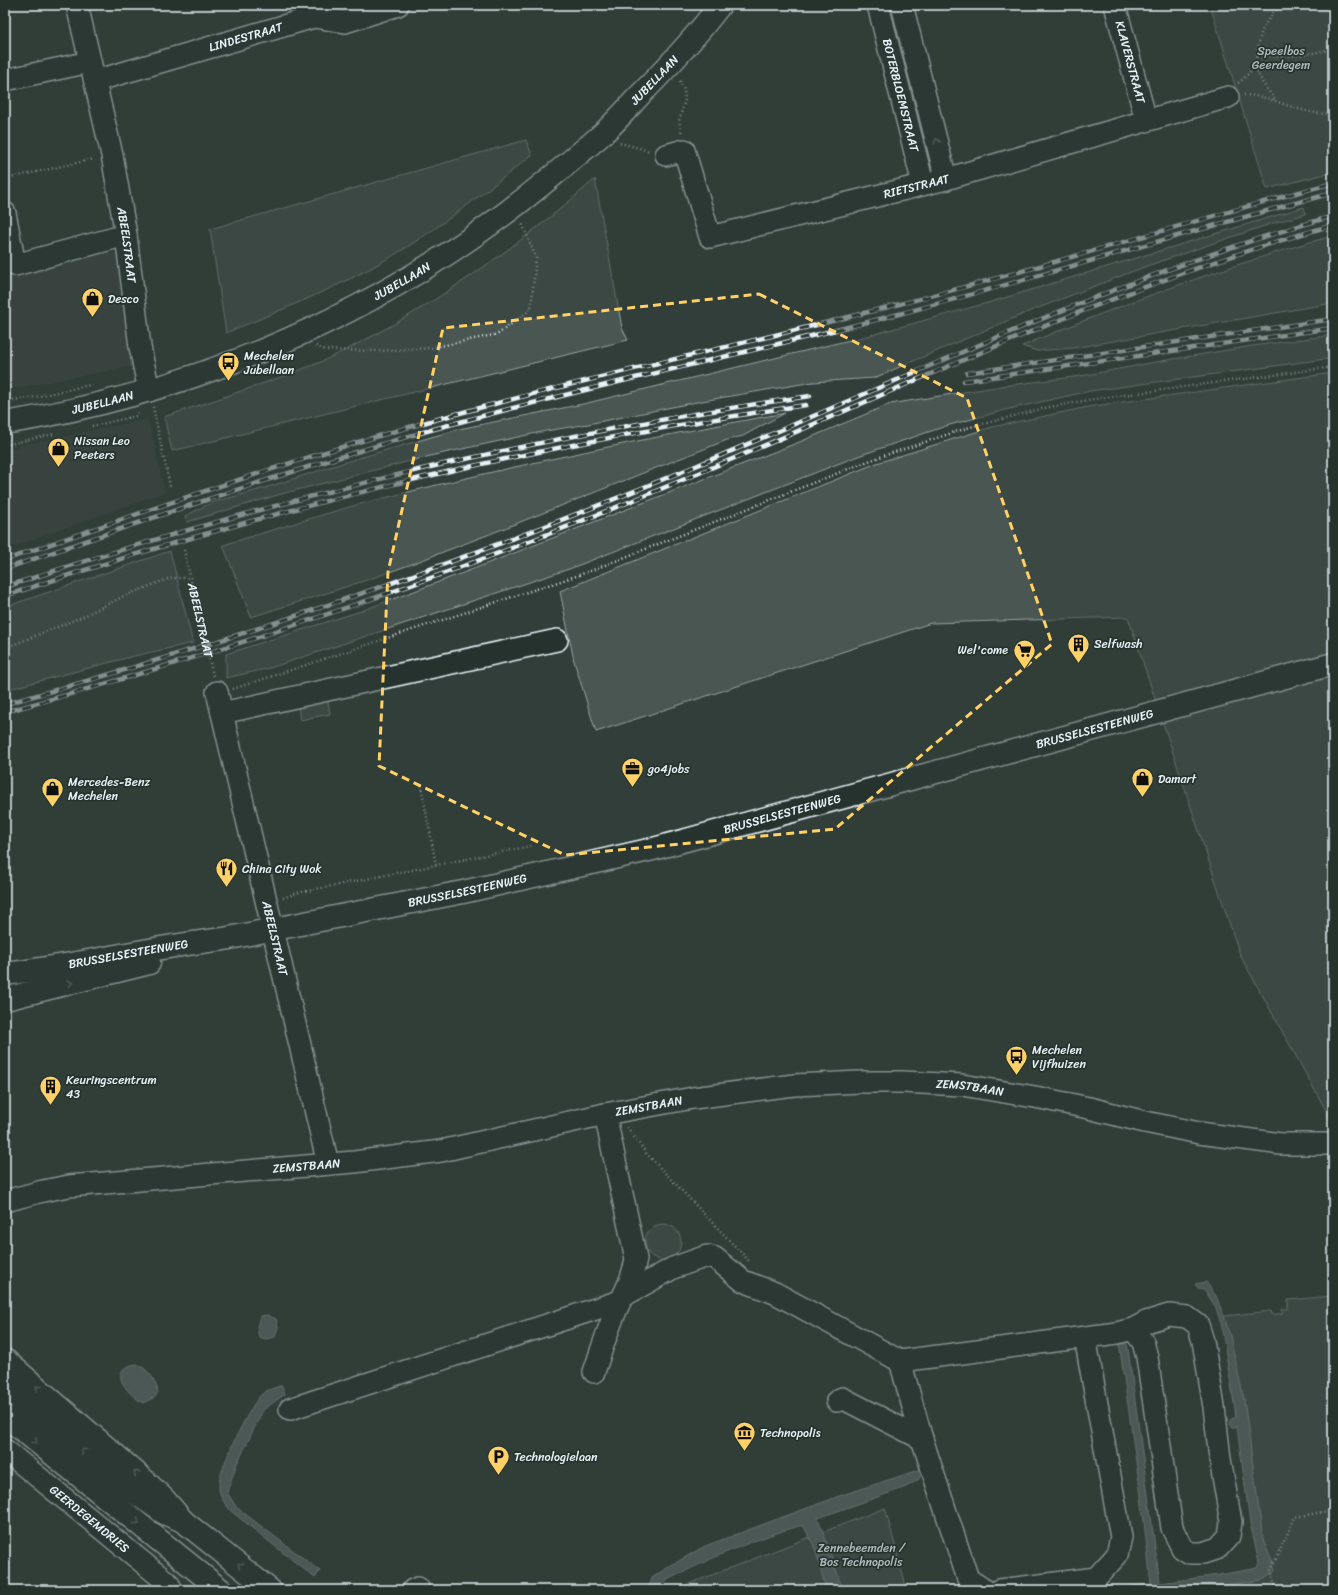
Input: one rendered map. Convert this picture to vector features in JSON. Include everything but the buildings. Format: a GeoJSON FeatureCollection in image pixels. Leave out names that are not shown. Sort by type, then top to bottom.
{"type":"FeatureCollection","features":[{"type":"Feature","properties":{"kind":"main road","name":"JUBELLAAN"},"geometry":{"type":"LineString","coordinates":[[5,423],[68,411],[149,391],[210,371],[293,337],[359,305],[408,277],[456,247],[516,205],[600,136],[672,63],[720,5]]}},
{"type":"Feature","properties":{"kind":"main road","name":"BRUSSELSESTEENWEG"},"geometry":{"type":"LineString","coordinates":[[5,974],[33,971],[192,943],[224,940],[463,892],[653,849],[1333,664]]}},
{"type":"Feature","properties":{"kind":"main road","name":"BRUSSELSESTEENWEG"},"geometry":{"type":"LineString","coordinates":[[5,999],[193,951],[224,940]]}},
{"type":"Feature","properties":{"kind":"main road"},"geometry":{"type":"LineString","coordinates":[[33,971],[40,991]]}},
{"type":"Feature","properties":{"kind":"main road"},"geometry":{"type":"LineString","coordinates":[[5,1360],[142,1478],[164,1499],[183,1521],[270,1590]]}},
{"type":"Feature","properties":{"kind":"main road"},"geometry":{"type":"LineString","coordinates":[[5,1388],[127,1487],[164,1513],[183,1521]]}},
{"type":"Feature","properties":{"kind":"main road"},"geometry":{"type":"LineString","coordinates":[[5,1416],[221,1590]]}},
{"type":"Feature","properties":{"kind":"street","name":"ABEELSTRAAT"},"geometry":{"type":"LineString","coordinates":[[77,5],[112,155],[126,235],[137,329],[149,391]]}},
{"type":"Feature","properties":{"kind":"street","name":"LINDESTRAAT"},"geometry":{"type":"LineString","coordinates":[[5,80],[92,72],[314,17],[345,22],[398,5]]}},
{"type":"Feature","properties":{"kind":"street","name":"BOTERBLOEMSTRAAT"},"geometry":{"type":"LineString","coordinates":[[878,5],[923,184]]}},
{"type":"Feature","properties":{"kind":"street","name":"BOTERBLOEMSTRAAT"},"geometry":{"type":"LineString","coordinates":[[902,5],[946,178]]}},
{"type":"Feature","properties":{"kind":"street","name":"KLAVERSTRAAT"},"geometry":{"type":"LineString","coordinates":[[1115,5],[1146,120]]}},
{"type":"Feature","properties":{"kind":"street","name":"RIETSTRAAT"},"geometry":{"type":"LineString","coordinates":[[675,152],[710,237],[946,178],[1228,97]]}},
{"type":"Feature","properties":{"kind":"street"},"geometry":{"type":"LineString","coordinates":[[5,213],[15,265],[126,235]]}},
{"type":"Feature","properties":{"kind":"street"},"geometry":{"type":"LineString","coordinates":[[222,713],[557,640]]}},
{"type":"Feature","properties":{"kind":"street","name":"ABEELSTRAAT"},"geometry":{"type":"LineString","coordinates":[[217,692],[328,1164]]}},
{"type":"Feature","properties":{"kind":"street","name":"ZEMSTBAAN"},"geometry":{"type":"LineString","coordinates":[[5,1201],[43,1191],[99,1183],[354,1162],[441,1151],[610,1113],[692,1098],[782,1086],[861,1082],[936,1083],[969,1086],[1035,1097],[1222,1137],[1281,1144],[1333,1144]]}},
{"type":"Feature","properties":{"kind":"street","name":"ZEMSTBAAN"},"geometry":{"type":"LineString","coordinates":[[610,1113],[636,1259],[634,1273],[622,1298]]}},
{"type":"Feature","properties":{"kind":"street"},"geometry":{"type":"LineString","coordinates":[[5,1190],[43,1191]]}},
{"type":"Feature","properties":{"kind":"street"},"geometry":{"type":"LineString","coordinates":[[290,1410],[622,1298],[673,1268],[707,1256],[716,1258],[743,1281],[775,1293],[900,1361],[1085,1337],[1133,1329],[1146,1322],[1169,1315],[1187,1317],[1198,1325],[1203,1341],[1214,1407],[1220,1459],[1231,1522],[1229,1536],[1218,1548],[1203,1553],[1190,1553],[1182,1548],[1172,1528],[1147,1357],[1143,1342],[1133,1329]]}},
{"type":"Feature","properties":{"kind":"street"},"geometry":{"type":"LineString","coordinates":[[594,1372],[604,1340],[622,1298]]}},
{"type":"Feature","properties":{"kind":"street"},"geometry":{"type":"LineString","coordinates":[[999,1590],[1096,1578],[1117,1555],[1121,1537],[1085,1337]]}},
{"type":"Feature","properties":{"kind":"street"},"geometry":{"type":"LineString","coordinates":[[900,1361],[922,1439],[968,1579],[985,1590]]}},
{"type":"Feature","properties":{"kind":"street"},"geometry":{"type":"LineString","coordinates":[[837,1401],[842,1398],[922,1439]]}},
{"type":"Feature","properties":{"kind":"street","name":"GEERDEGEMDRIES"},"geometry":{"type":"LineString","coordinates":[[5,1450],[168,1583],[172,1590]]}},
{"type":"Feature","properties":{"kind":"path"},"geometry":{"type":"LineString","coordinates":[[1279,5],[1262,30],[1257,56],[1248,75],[1231,88],[1228,97],[1239,95],[1256,95],[1307,111],[1327,114],[1333,113]]}},
{"type":"Feature","properties":{"kind":"path"},"geometry":{"type":"LineString","coordinates":[[1257,56],[1280,57],[1317,53],[1333,48]]}},
{"type":"Feature","properties":{"kind":"path"},"geometry":{"type":"LineString","coordinates":[[600,136],[635,148],[675,152],[679,121],[685,100],[684,90],[672,63]]}},
{"type":"Feature","properties":{"kind":"path"},"geometry":{"type":"LineString","coordinates":[[1254,64],[1262,82],[1276,101]]}},
{"type":"Feature","properties":{"kind":"path"},"geometry":{"type":"LineString","coordinates":[[5,179],[112,155]]}},
{"type":"Feature","properties":{"kind":"path"},"geometry":{"type":"LineString","coordinates":[[293,337],[326,350],[378,351],[431,348],[498,334],[531,309],[536,258],[516,205]]}},
{"type":"Feature","properties":{"kind":"path"},"geometry":{"type":"LineString","coordinates":[[217,692],[230,690],[578,576],[871,460],[967,428],[1045,408],[1094,399],[1333,367]]}},
{"type":"Feature","properties":{"kind":"path"},"geometry":{"type":"LineString","coordinates":[[149,391],[170,486]]}},
{"type":"Feature","properties":{"kind":"path","name":"ABEELSTRAAT"},"geometry":{"type":"LineString","coordinates":[[184,550],[217,692]]}},
{"type":"Feature","properties":{"kind":"path"},"geometry":{"type":"LineString","coordinates":[[5,648],[82,618],[122,597],[170,578],[190,578]]}},
{"type":"Feature","properties":{"kind":"path"},"geometry":{"type":"LineString","coordinates":[[421,785],[436,865]]}},
{"type":"Feature","properties":{"kind":"path"},"geometry":{"type":"LineString","coordinates":[[266,903],[297,893],[531,846]]}},
{"type":"Feature","properties":{"kind":"path"},"geometry":{"type":"LineString","coordinates":[[610,1113],[752,1264]]}},
{"type":"Feature","properties":{"kind":"path"},"geometry":{"type":"LineString","coordinates":[[1276,1590],[1271,1570],[1295,1517],[1333,1510]]}},
{"type":"Feature","properties":{"kind":"highlighted area"},"geometry":{"type":"Polygon","coordinates":[[[759,294],[967,398],[1052,644],[835,829],[565,855],[379,766],[388,572],[443,328],[759,294]]]}},
{"type":"Feature","properties":{"kind":"shaded area"},"geometry":{"type":"Polygon","coordinates":[[[116,252],[132,366],[5,390],[5,273],[116,252]]]}},
{"type":"Feature","properties":{"kind":"shaded area"},"geometry":{"type":"Polygon","coordinates":[[[148,419],[165,492],[5,549],[5,449],[148,419]]]}},
{"type":"Feature","properties":{"kind":"shaded area"},"geometry":{"type":"Polygon","coordinates":[[[1206,1282],[1216,1296],[1230,1336],[1244,1400],[1263,1540],[1275,1571],[1261,1580],[1187,1590],[1091,1590],[1151,1584],[1141,1496],[1119,1343],[1123,1341],[1126,1342],[1128,1349],[1160,1583],[1257,1568],[1259,1562],[1250,1523],[1237,1427],[1230,1425],[1230,1420],[1236,1416],[1221,1323],[1215,1306],[1204,1289],[1198,1288],[1195,1284],[1206,1282]]]}},
{"type":"Feature","properties":{"kind":"shaded area"},"geometry":{"type":"Polygon","coordinates":[[[267,1315],[276,1319],[278,1327],[275,1337],[266,1339],[259,1337],[257,1327],[260,1316],[267,1315]]]}},
{"type":"Feature","properties":{"kind":"shaded area"},"geometry":{"type":"Polygon","coordinates":[[[137,1364],[151,1375],[158,1392],[155,1397],[143,1403],[126,1388],[122,1382],[121,1376],[122,1371],[127,1366],[137,1364]]]}},
{"type":"Feature","properties":{"kind":"shaded area"},"geometry":{"type":"Polygon","coordinates":[[[279,1386],[282,1386],[285,1394],[263,1410],[236,1466],[227,1492],[236,1507],[320,1571],[315,1578],[232,1512],[220,1495],[219,1488],[223,1468],[234,1441],[248,1414],[260,1396],[279,1386]]]}},
{"type":"Feature","properties":{"kind":"shaded area"},"geometry":{"type":"Polygon","coordinates":[[[919,1470],[922,1474],[918,1480],[906,1487],[818,1518],[843,1590],[826,1590],[815,1548],[803,1525],[767,1536],[698,1565],[665,1581],[665,1590],[650,1590],[649,1586],[652,1578],[705,1546],[842,1495],[919,1470]]]}},
{"type":"Feature","properties":{"kind":"green space","name":"Speelbos Geerdegem"},"geometry":{"type":"Polygon","coordinates":[[[1210,5],[1333,5],[1333,172],[1267,189],[1210,5]]]}},
{"type":"Feature","properties":{"kind":"green space"},"geometry":{"type":"Polygon","coordinates":[[[526,140],[532,155],[462,209],[408,246],[369,269],[329,289],[226,333],[210,229],[526,140]]]}},
{"type":"Feature","properties":{"kind":"green space"},"geometry":{"type":"Polygon","coordinates":[[[595,179],[622,328],[628,340],[172,451],[164,417],[321,362],[358,344],[429,303],[499,256],[532,232],[595,179]]]}},
{"type":"Feature","properties":{"kind":"green space"},"geometry":{"type":"Polygon","coordinates":[[[1304,207],[1306,214],[1270,224],[1144,267],[1028,312],[874,378],[813,382],[702,401],[546,431],[430,456],[285,493],[187,522],[185,516],[211,503],[459,429],[583,404],[871,335],[991,302],[1304,207]]]}},
{"type":"Feature","properties":{"kind":"green space"},"geometry":{"type":"Polygon","coordinates":[[[1333,236],[1333,303],[1073,348],[1037,351],[1022,346],[1156,293],[1237,265],[1333,236]]]}},
{"type":"Feature","properties":{"kind":"green space"},"geometry":{"type":"Polygon","coordinates":[[[1333,335],[1333,358],[1090,391],[1009,409],[946,426],[858,456],[569,569],[270,668],[226,678],[226,654],[361,611],[468,571],[797,443],[890,404],[1002,386],[1081,376],[1252,346],[1333,335]]]}},
{"type":"Feature","properties":{"kind":"green space"},"geometry":{"type":"Polygon","coordinates":[[[1333,373],[1333,1123],[1240,955],[1128,617],[931,623],[596,732],[574,661],[560,591],[877,463],[992,427],[1093,406],[1333,373]]]}},
{"type":"Feature","properties":{"kind":"green space"},"geometry":{"type":"Polygon","coordinates":[[[785,413],[743,436],[727,440],[449,550],[370,579],[251,617],[223,545],[367,502],[487,473],[785,413]]]}},
{"type":"Feature","properties":{"kind":"green space"},"geometry":{"type":"Polygon","coordinates":[[[170,551],[193,643],[134,656],[5,690],[5,607],[170,551]]]}},
{"type":"Feature","properties":{"kind":"green space"},"geometry":{"type":"Polygon","coordinates":[[[328,701],[330,714],[300,720],[298,707],[328,701]]]}},
{"type":"Feature","properties":{"kind":"green space"},"geometry":{"type":"Polygon","coordinates":[[[667,1224],[676,1229],[680,1235],[680,1249],[676,1255],[667,1260],[659,1260],[650,1255],[646,1249],[645,1238],[650,1229],[656,1225],[667,1224]]]}},
{"type":"Feature","properties":{"kind":"green space"},"geometry":{"type":"Polygon","coordinates":[[[1333,1296],[1333,1590],[1201,1590],[1261,1580],[1273,1561],[1268,1555],[1263,1540],[1244,1400],[1224,1316],[1271,1311],[1272,1314],[1282,1314],[1282,1309],[1288,1309],[1288,1300],[1333,1296]]]}},
{"type":"Feature","properties":{"kind":"green space","name":"Zennebeemden / Bos Technopolis"},"geometry":{"type":"Polygon","coordinates":[[[885,1508],[907,1590],[673,1590],[885,1508]]]}},
{"type":"Feature","properties":{"kind":"railway"},"geometry":{"type":"LineString","coordinates":[[5,560],[163,505],[374,437],[543,391],[834,321],[947,292],[1222,213],[1333,183]]}},
{"type":"Feature","properties":{"kind":"railway"},"geometry":{"type":"LineString","coordinates":[[5,569],[215,497],[427,431],[604,385],[899,314],[1333,193]]}},
{"type":"Feature","properties":{"kind":"railway"},"geometry":{"type":"LineString","coordinates":[[5,704],[181,653],[355,596],[442,565],[613,500],[777,432],[933,364],[1091,299],[1170,269],[1251,241],[1333,216]]}},
{"type":"Feature","properties":{"kind":"railway"},"geometry":{"type":"LineString","coordinates":[[5,712],[183,661],[359,604],[446,573],[619,506],[1015,338],[1093,307],[1172,277],[1333,225]]}},
{"type":"Feature","properties":{"kind":"railway"},"geometry":{"type":"LineString","coordinates":[[967,373],[1333,319]]}},
{"type":"Feature","properties":{"kind":"railway"},"geometry":{"type":"LineString","coordinates":[[964,381],[1333,328]]}},
{"type":"Feature","properties":{"kind":"railway"},"geometry":{"type":"LineString","coordinates":[[5,587],[104,555],[203,526],[403,474],[605,430],[810,396]]}},
{"type":"Feature","properties":{"kind":"railway"},"geometry":{"type":"LineString","coordinates":[[5,596],[103,564],[202,535],[401,482],[603,439],[806,405]]}},
{"type":"Feature","properties":{"kind":"place","name":"Desco"},"geometry":{"type":"Point","coordinates":[93,318]}},
{"type":"Feature","properties":{"kind":"place","name":"Mechelen Jubellaan"},"geometry":{"type":"Point","coordinates":[228,382]}},
{"type":"Feature","properties":{"kind":"place","name":"Nissan Leo Peeters"},"geometry":{"type":"Point","coordinates":[59,468]}},
{"type":"Feature","properties":{"kind":"place","name":"Selfwash"},"geometry":{"type":"Point","coordinates":[1079,664]}},
{"type":"Feature","properties":{"kind":"place","name":"Wel'come"},"geometry":{"type":"Point","coordinates":[1024,670]}},
{"type":"Feature","properties":{"kind":"place","name":"go4jobs"},"geometry":{"type":"Point","coordinates":[633,788]}},
{"type":"Feature","properties":{"kind":"place","name":"Damart"},"geometry":{"type":"Point","coordinates":[1142,798]}},
{"type":"Feature","properties":{"kind":"place","name":"Mercedes-Benz Mechelen"},"geometry":{"type":"Point","coordinates":[53,808]}},
{"type":"Feature","properties":{"kind":"place","name":"China City Wok"},"geometry":{"type":"Point","coordinates":[226,888]}},
{"type":"Feature","properties":{"kind":"place","name":"Mechelen Vijfhuizen"},"geometry":{"type":"Point","coordinates":[1017,1076]}},
{"type":"Feature","properties":{"kind":"place","name":"Keuringscentrum 43"},"geometry":{"type":"Point","coordinates":[51,1106]}},
{"type":"Feature","properties":{"kind":"place","name":"Technopolis"},"geometry":{"type":"Point","coordinates":[744,1452]}},
{"type":"Feature","properties":{"kind":"place","name":"Technologielaan"},"geometry":{"type":"Point","coordinates":[499,1476]}}]}
